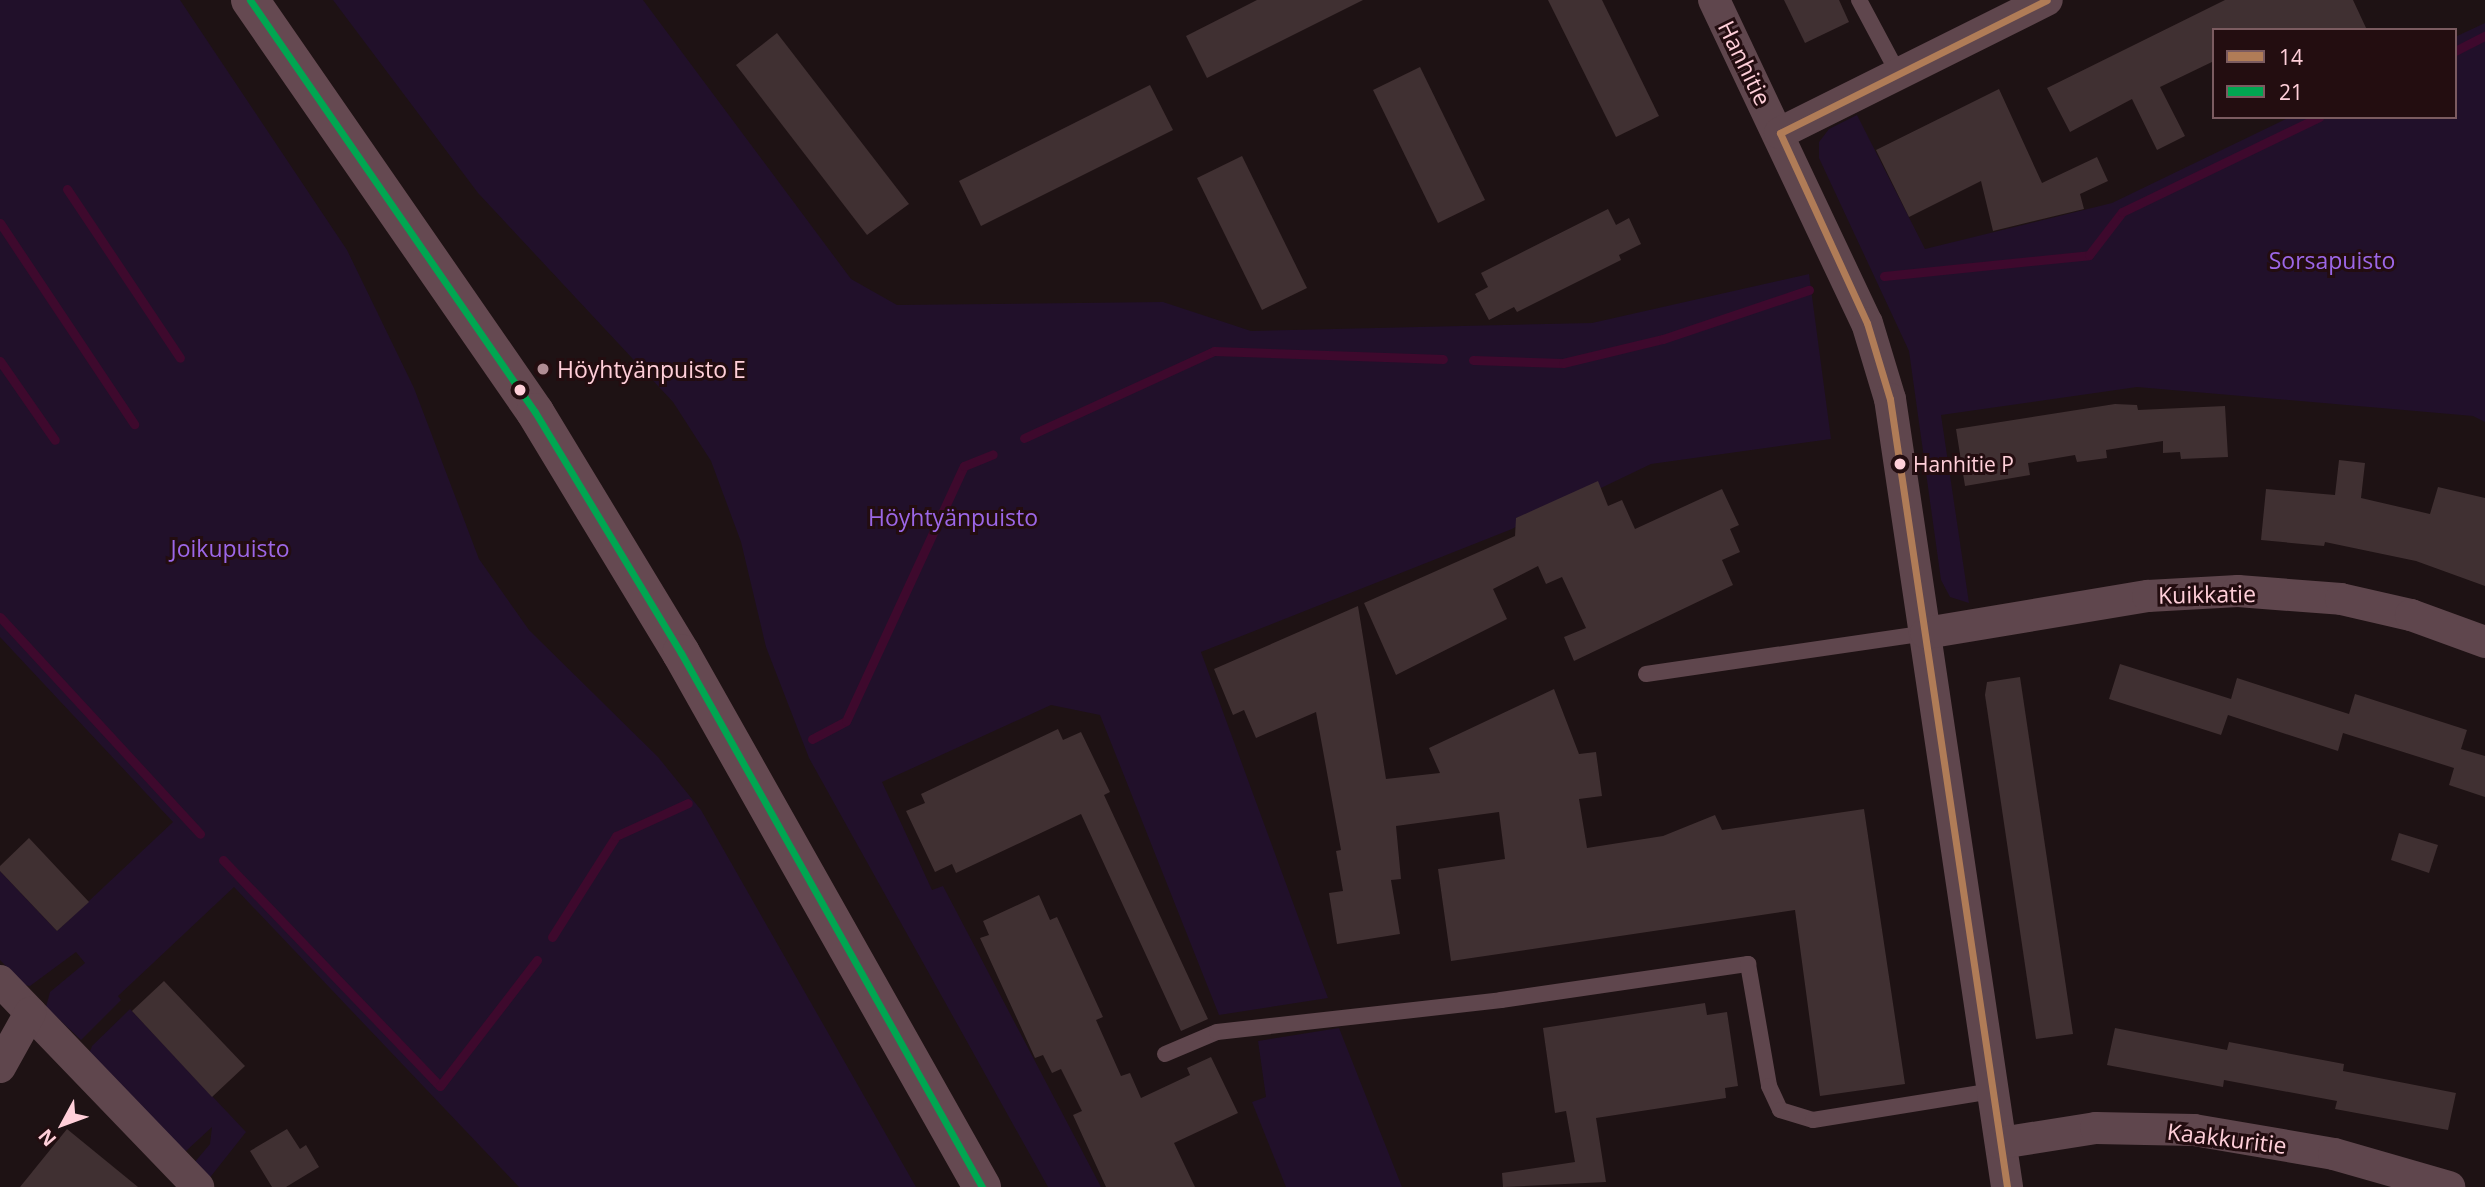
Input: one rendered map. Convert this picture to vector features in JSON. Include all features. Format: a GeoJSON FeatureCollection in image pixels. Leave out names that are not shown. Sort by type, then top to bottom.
{"type":"FeatureCollection","features":[{"type":"Feature","properties":{"kind":"main road"},"geometry":{"type":"LineString","coordinates":[[250,0],[535,412],[681,653],[982,1187]]}},
{"type":"Feature","properties":{"kind":"street","name":"Hanhitie"},"geometry":{"type":"LineString","coordinates":[[1714,0],[1780,133],[1867,323],[1886,386],[1926,634],[2007,1187]]}},
{"type":"Feature","properties":{"kind":"street"},"geometry":{"type":"LineString","coordinates":[[1780,133],[2047,0]]}},
{"type":"Feature","properties":{"kind":"street","name":"Kuikkatie"},"geometry":{"type":"LineString","coordinates":[[1926,634],[2148,596],[2238,591],[2341,599],[2411,615],[2485,642]]}},
{"type":"Feature","properties":{"kind":"street"},"geometry":{"type":"LineString","coordinates":[[0,981],[198,1187]]}},
{"type":"Feature","properties":{"kind":"street"},"geometry":{"type":"LineString","coordinates":[[0,1067],[30,1013]]}},
{"type":"Feature","properties":{"kind":"street","name":"Kaakkuritie"},"geometry":{"type":"LineString","coordinates":[[2001,1143],[2096,1128],[2194,1130],[2334,1154],[2449,1187]]}},
{"type":"Feature","properties":{"kind":"lane"},"geometry":{"type":"LineString","coordinates":[[1859,0],[1898,73]]}},
{"type":"Feature","properties":{"kind":"lane"},"geometry":{"type":"LineString","coordinates":[[1646,674],[1926,634]]}},
{"type":"Feature","properties":{"kind":"lane"},"geometry":{"type":"LineString","coordinates":[[1165,1054],[1217,1032],[1270,1023],[1501,1000],[1748,964],[1769,1086],[1780,1110],[1813,1120],[1992,1091]]}},
{"type":"Feature","properties":{"kind":"green space","name":"Joikupuisto"},"geometry":{"type":"Polygon","coordinates":[[[0,0],[180,0],[347,250],[414,388],[479,559],[529,630],[658,757],[701,810],[916,1187],[519,1187],[234,887],[118,996],[121,1000],[81,1040],[46,1007],[50,992],[85,963],[76,952],[30,986],[24,985],[0,960],[0,871],[57,931],[173,822],[0,637],[0,0]]]}},
{"type":"Feature","properties":{"kind":"green space","name":"Höyhtyänpuisto"},"geometry":{"type":"Polygon","coordinates":[[[333,0],[643,0],[851,279],[897,305],[1163,302],[1251,331],[1592,323],[1809,274],[1831,439],[1651,464],[1601,488],[1516,518],[1519,525],[1512,529],[1201,652],[1328,998],[1219,1015],[1100,715],[1051,705],[882,782],[932,890],[943,886],[1101,1187],[1048,1187],[809,758],[766,647],[741,542],[711,461],[673,402],[478,193],[333,0]]]}},
{"type":"Feature","properties":{"kind":"green space","name":"Sorsapuisto"},"geometry":{"type":"Polygon","coordinates":[[[2485,23],[2485,422],[2473,416],[2137,387],[1941,415],[1969,603],[1950,597],[1941,580],[1909,351],[1819,158],[1819,142],[1829,129],[1857,115],[1925,249],[2112,203],[2286,119],[2457,119],[2457,36],[2485,23]]]}},
{"type":"Feature","properties":{"kind":"green space"},"geometry":{"type":"Polygon","coordinates":[[[130,1009],[246,1132],[208,1180],[194,1163],[210,1144],[212,1127],[186,1151],[178,1149],[89,1054],[92,1046],[130,1009]]]}},
{"type":"Feature","properties":{"kind":"green space"},"geometry":{"type":"Polygon","coordinates":[[[1339,1028],[1402,1187],[1286,1187],[1252,1102],[1266,1097],[1258,1041],[1339,1028]]]}},
{"type":"Feature","properties":{"kind":"building"},"geometry":{"type":"Polygon","coordinates":[[[1257,0],[1363,0],[1207,78],[1186,36],[1257,0]]]}},
{"type":"Feature","properties":{"kind":"building"},"geometry":{"type":"Polygon","coordinates":[[[1548,0],[1602,0],[1659,116],[1616,137],[1548,0]]]}},
{"type":"Feature","properties":{"kind":"building"},"geometry":{"type":"Polygon","coordinates":[[[1784,0],[1839,0],[1849,22],[1805,43],[1784,0]]]}},
{"type":"Feature","properties":{"kind":"building"},"geometry":{"type":"Polygon","coordinates":[[[2225,0],[2353,0],[2366,28],[2212,28],[2212,62],[2160,87],[2185,136],[2157,150],[2132,99],[2070,132],[2047,88],[2225,0]]]}},
{"type":"Feature","properties":{"kind":"building"},"geometry":{"type":"Polygon","coordinates":[[[777,33],[909,204],[867,235],[736,65],[777,33]]]}},
{"type":"Feature","properties":{"kind":"building"},"geometry":{"type":"Polygon","coordinates":[[[1420,67],[1485,200],[1438,223],[1373,90],[1420,67]]]}},
{"type":"Feature","properties":{"kind":"building"},"geometry":{"type":"Polygon","coordinates":[[[1150,85],[1173,130],[981,226],[959,181],[1150,85]]]}},
{"type":"Feature","properties":{"kind":"building"},"geometry":{"type":"Polygon","coordinates":[[[1999,89],[2042,183],[2097,157],[2108,181],[2080,194],[2084,209],[1993,231],[1981,181],[1909,217],[1876,150],[1999,89]]]}},
{"type":"Feature","properties":{"kind":"building"},"geometry":{"type":"Polygon","coordinates":[[[1242,156],[1307,288],[1262,310],[1197,178],[1242,156]]]}},
{"type":"Feature","properties":{"kind":"building"},"geometry":{"type":"Polygon","coordinates":[[[1608,209],[1616,225],[1629,218],[1641,244],[1619,255],[1621,260],[1517,312],[1514,307],[1489,320],[1475,294],[1488,287],[1481,273],[1608,209]]]}},
{"type":"Feature","properties":{"kind":"building"},"geometry":{"type":"Polygon","coordinates":[[[2115,404],[2137,405],[2138,410],[2225,406],[2228,457],[2181,459],[2180,452],[2163,453],[2163,441],[2106,450],[2107,458],[2077,462],[2075,455],[2028,463],[2030,475],[1965,486],[1956,429],[2115,404]]]}},
{"type":"Feature","properties":{"kind":"building"},"geometry":{"type":"Polygon","coordinates":[[[2339,460],[2365,463],[2361,498],[2430,514],[2438,487],[2485,498],[2485,586],[2416,561],[2325,542],[2324,546],[2261,540],[2266,489],[2335,495],[2339,460]]]}},
{"type":"Feature","properties":{"kind":"building"},"geometry":{"type":"Polygon","coordinates":[[[1598,481],[1608,506],[1622,500],[1635,529],[1722,489],[1739,525],[1730,529],[1740,552],[1722,560],[1733,585],[1574,661],[1564,637],[1586,628],[1562,577],[1546,584],[1538,566],[1493,589],[1507,619],[1396,675],[1364,603],[1515,536],[1516,518],[1598,481]]]}},
{"type":"Feature","properties":{"kind":"building"},"geometry":{"type":"Polygon","coordinates":[[[1358,606],[1386,779],[1440,773],[1429,748],[1554,689],[1579,754],[1596,752],[1602,796],[1579,799],[1587,848],[1663,836],[1715,815],[1722,830],[1864,809],[1905,1084],[1820,1096],[1795,910],[1451,961],[1438,869],[1505,859],[1499,812],[1396,826],[1401,879],[1391,880],[1400,934],[1337,944],[1329,893],[1343,891],[1336,851],[1341,850],[1316,712],[1256,738],[1244,710],[1233,715],[1214,669],[1358,606]]]}},
{"type":"Feature","properties":{"kind":"building"},"geometry":{"type":"Polygon","coordinates":[[[2120,664],[2231,699],[2237,678],[2349,714],[2355,694],[2467,730],[2461,749],[2485,756],[2485,797],[2449,785],[2454,768],[2343,733],[2338,751],[2228,715],[2221,735],[2109,699],[2120,664]]]}},
{"type":"Feature","properties":{"kind":"building"},"geometry":{"type":"Polygon","coordinates":[[[2020,677],[2073,1034],[2036,1039],[1985,695],[1987,682],[2020,677]]]}},
{"type":"Feature","properties":{"kind":"building"},"geometry":{"type":"Polygon","coordinates":[[[1058,729],[1063,740],[1081,732],[1110,792],[1104,795],[1208,1019],[1181,1031],[1081,814],[956,873],[952,864],[935,872],[906,811],[925,803],[921,794],[1058,729]]]}},
{"type":"Feature","properties":{"kind":"building"},"geometry":{"type":"Polygon","coordinates":[[[2399,833],[2438,845],[2429,873],[2391,860],[2399,833]]]}},
{"type":"Feature","properties":{"kind":"building"},"geometry":{"type":"Polygon","coordinates":[[[29,838],[89,902],[57,931],[0,871],[0,866],[29,838]]]}},
{"type":"Feature","properties":{"kind":"building"},"geometry":{"type":"Polygon","coordinates":[[[1039,895],[1050,920],[1057,917],[1103,1017],[1096,1020],[1121,1076],[1130,1073],[1141,1098],[1190,1075],[1187,1068],[1211,1057],[1238,1113],[1174,1143],[1195,1187],[1106,1187],[1073,1115],[1082,1111],[1061,1069],[1052,1073],[1043,1055],[1035,1058],[980,938],[989,935],[983,921],[1039,895]]]}},
{"type":"Feature","properties":{"kind":"building"},"geometry":{"type":"Polygon","coordinates":[[[164,981],[245,1066],[212,1097],[132,1011],[164,981]]]}},
{"type":"Feature","properties":{"kind":"building"},"geometry":{"type":"Polygon","coordinates":[[[1705,1003],[1707,1015],[1727,1012],[1738,1086],[1725,1088],[1726,1098],[1596,1118],[1606,1182],[1503,1187],[1502,1173],[1575,1162],[1566,1111],[1555,1113],[1543,1028],[1705,1003]]]}},
{"type":"Feature","properties":{"kind":"building"},"geometry":{"type":"Polygon","coordinates":[[[2115,1028],[2227,1050],[2229,1042],[2344,1064],[2343,1071],[2456,1093],[2448,1130],[2335,1109],[2337,1101],[2224,1080],[2223,1087],[2107,1065],[2115,1028]]]}},
{"type":"Feature","properties":{"kind":"building"},"geometry":{"type":"Polygon","coordinates":[[[67,1129],[138,1187],[20,1187],[67,1129]]]}},
{"type":"Feature","properties":{"kind":"building"},"geometry":{"type":"Polygon","coordinates":[[[287,1129],[300,1149],[306,1145],[319,1167],[286,1187],[272,1187],[250,1151],[287,1129]]]}},
{"type":"Feature","properties":{"kind":"waterway"},"geometry":{"type":"LineString","coordinates":[[2457,50],[2485,36]]}},
{"type":"Feature","properties":{"kind":"waterway"},"geometry":{"type":"LineString","coordinates":[[1884,276],[2089,255],[2122,212],[2315,119]]}},
{"type":"Feature","properties":{"kind":"waterway"},"geometry":{"type":"LineString","coordinates":[[67,189],[180,358]]}},
{"type":"Feature","properties":{"kind":"waterway"},"geometry":{"type":"LineString","coordinates":[[0,223],[134,424]]}},
{"type":"Feature","properties":{"kind":"waterway"},"geometry":{"type":"LineString","coordinates":[[1473,360],[1563,363],[1663,339],[1809,290]]}},
{"type":"Feature","properties":{"kind":"waterway"},"geometry":{"type":"LineString","coordinates":[[1024,438],[1214,351],[1443,359]]}},
{"type":"Feature","properties":{"kind":"waterway"},"geometry":{"type":"LineString","coordinates":[[0,361],[55,440]]}},
{"type":"Feature","properties":{"kind":"waterway"},"geometry":{"type":"LineString","coordinates":[[812,739],[846,721],[964,466],[993,454]]}},
{"type":"Feature","properties":{"kind":"waterway"},"geometry":{"type":"LineString","coordinates":[[0,617],[200,834]]}},
{"type":"Feature","properties":{"kind":"waterway"},"geometry":{"type":"LineString","coordinates":[[552,937],[616,836],[688,803]]}},
{"type":"Feature","properties":{"kind":"waterway"},"geometry":{"type":"LineString","coordinates":[[223,860],[440,1086],[537,960]]}},
{"type":"Feature","properties":{"kind":"transit line","name":"21"},"geometry":{"type":"LineString","coordinates":[[250,0],[535,412],[681,653],[982,1187]]}},
{"type":"Feature","properties":{"kind":"transit line","name":"14"},"geometry":{"type":"LineString","coordinates":[[1780,133],[2047,0]]}},
{"type":"Feature","properties":{"kind":"transit line","name":"14"},"geometry":{"type":"LineString","coordinates":[[1780,133],[1867,323],[1890,399],[2007,1187]]}},
{"type":"Feature","properties":{"kind":"place","name":"Höyhtyänpuisto E"},"geometry":{"type":"Point","coordinates":[543,369]}},
{"type":"Feature","properties":{"kind":"place","name":"Hanhitie P"},"geometry":{"type":"Point","coordinates":[1900,464]}}]}
